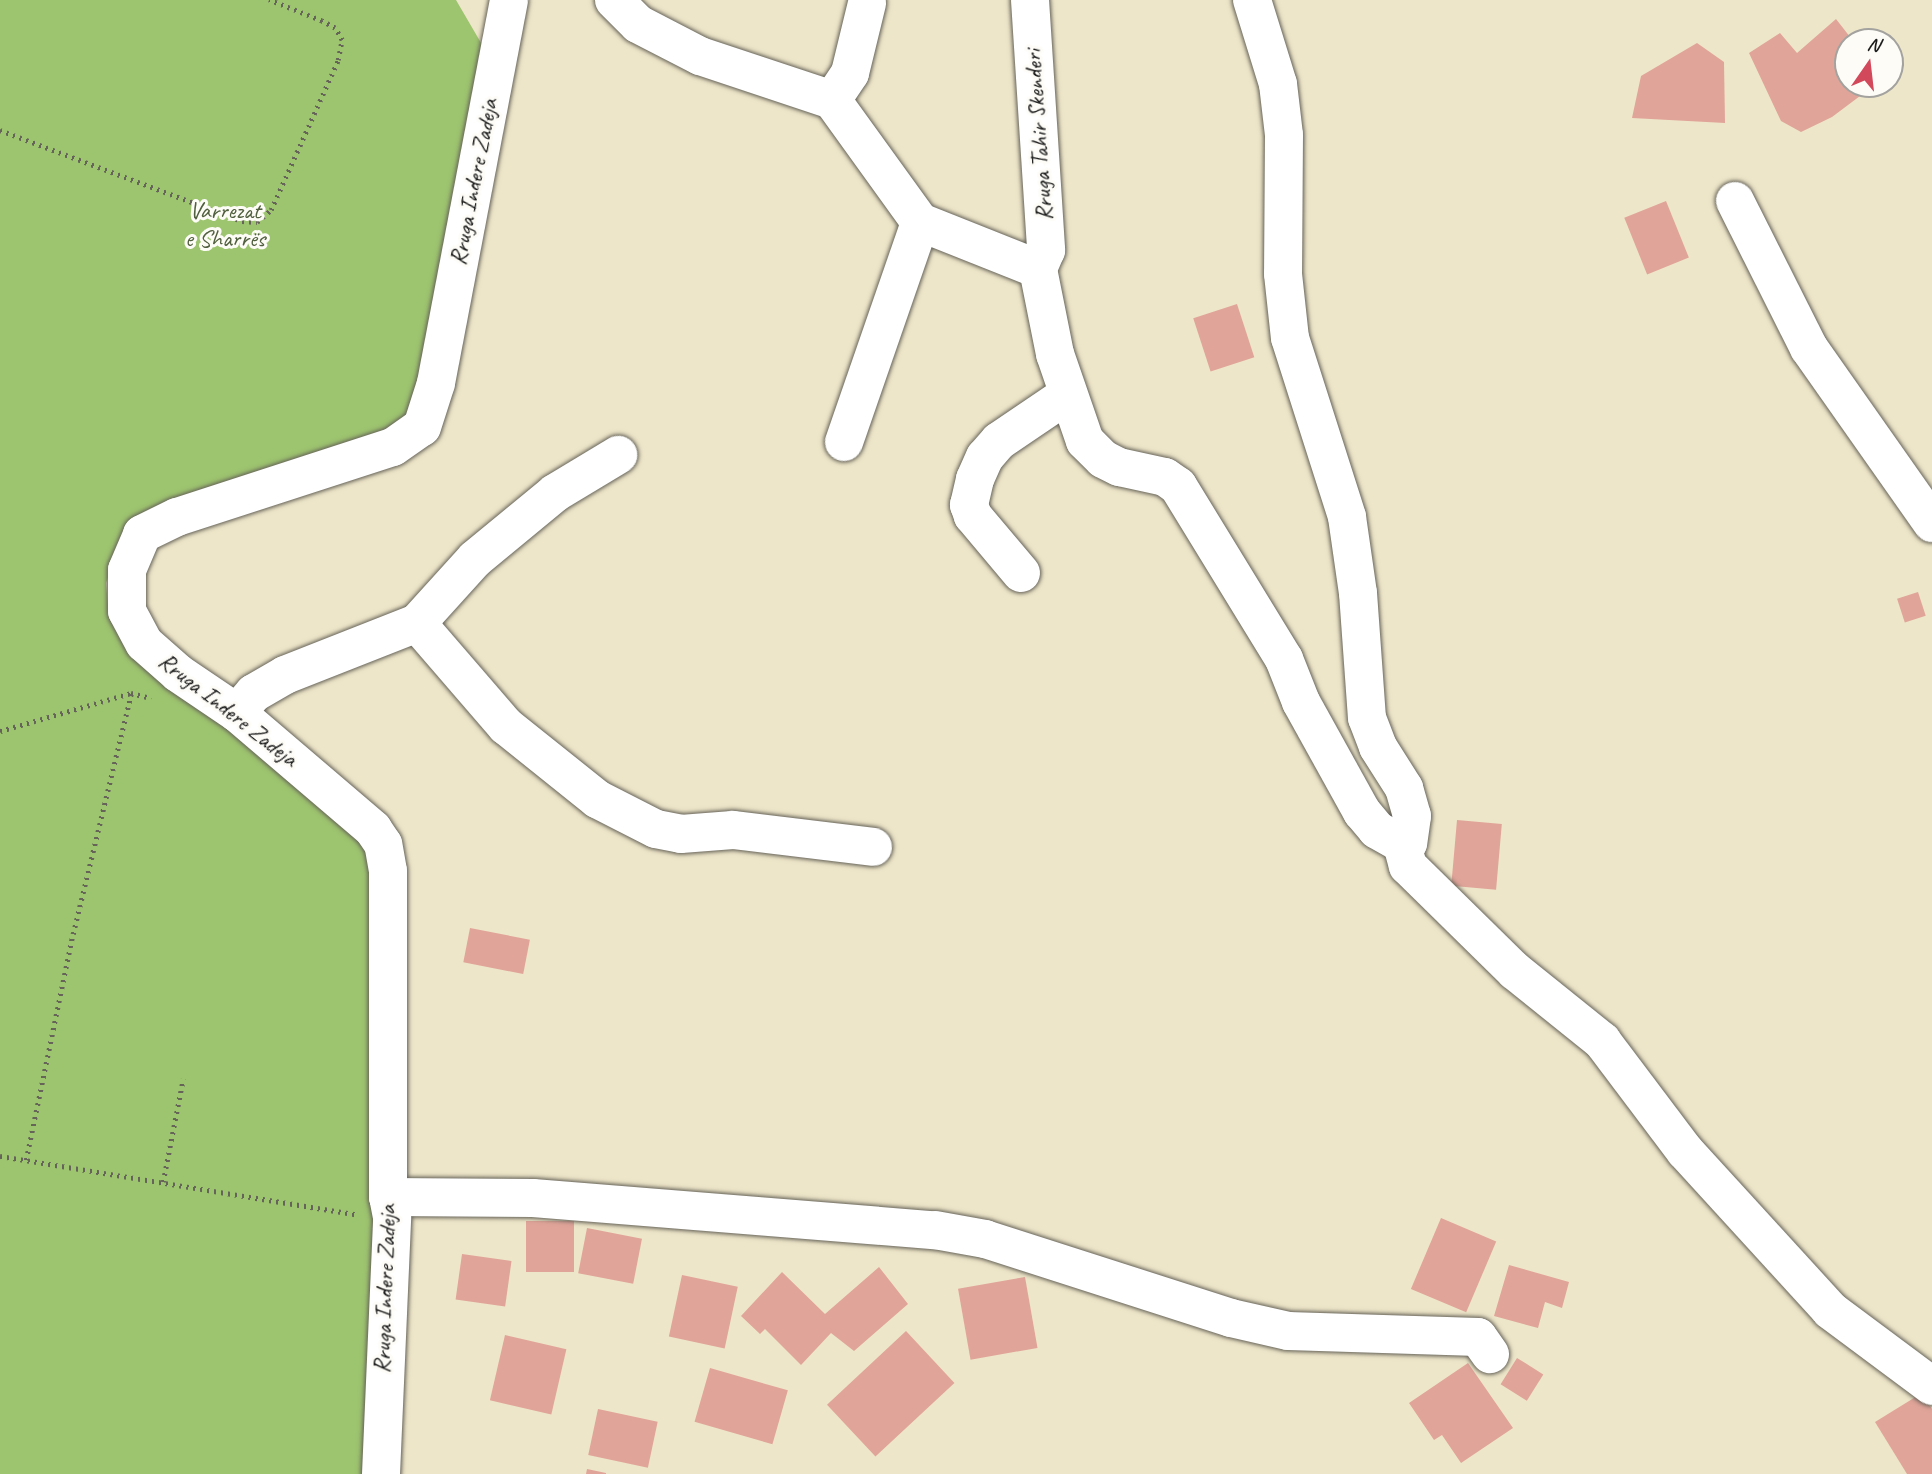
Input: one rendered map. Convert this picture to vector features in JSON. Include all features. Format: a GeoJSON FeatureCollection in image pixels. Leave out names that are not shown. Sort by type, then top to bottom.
{"type":"FeatureCollection","features":[{"type":"Feature","properties":{"kind":"street","name":"Rruga Indere Zadeja"},"geometry":{"type":"LineString","coordinates":[[382,1474],[393,1217],[372,1199],[387,871],[383,844],[373,829],[237,713],[178,673],[145,643],[127,611],[127,569],[142,534],[177,517],[393,447],[422,427],[430,412],[509,0]]}},
{"type":"Feature","properties":{"kind":"street"},"geometry":{"type":"LineString","coordinates":[[614,0],[638,24],[688,50],[832,100],[920,222],[1038,270],[1068,395],[1085,441],[1103,459],[1165,477],[1178,486],[1284,659],[1301,702],[1362,812],[1377,830],[1402,844],[1408,866],[1476,933],[1555,1006],[1602,1041],[1685,1151],[1830,1310],[1932,1386]]}},
{"type":"Feature","properties":{"kind":"street","name":"Rruga Tahir Skenderi"},"geometry":{"type":"LineString","coordinates":[[1030,0],[1046,250],[1038,270]]}},
{"type":"Feature","properties":{"kind":"street"},"geometry":{"type":"LineString","coordinates":[[1252,0],[1278,84],[1284,135],[1283,274],[1290,338],[1347,517],[1367,718],[1378,747],[1404,788],[1412,816],[1408,842],[1402,844]]}},
{"type":"Feature","properties":{"kind":"street"},"geometry":{"type":"LineString","coordinates":[[832,100],[850,73],[867,3]]}},
{"type":"Feature","properties":{"kind":"street"},"geometry":{"type":"LineString","coordinates":[[1735,201],[1809,348],[1932,523]]}},
{"type":"Feature","properties":{"kind":"street"},"geometry":{"type":"LineString","coordinates":[[844,442],[920,222]]}},
{"type":"Feature","properties":{"kind":"street"},"geometry":{"type":"LineString","coordinates":[[1021,573],[973,516],[969,505],[975,478],[985,457],[999,441],[1068,395]]}},
{"type":"Feature","properties":{"kind":"street"},"geometry":{"type":"LineString","coordinates":[[237,713],[254,693],[285,675],[417,623],[475,559],[555,493],[618,455]]}},
{"type":"Feature","properties":{"kind":"street"},"geometry":{"type":"LineString","coordinates":[[417,623],[506,726],[597,799],[656,829],[681,834],[733,830],[873,847]]}},
{"type":"Feature","properties":{"kind":"street"},"geometry":{"type":"LineString","coordinates":[[372,1199],[533,1198],[934,1230],[985,1239],[1231,1318],[1300,1332],[1478,1337],[1490,1354]]}},
{"type":"Feature","properties":{"kind":"path"},"geometry":{"type":"LineString","coordinates":[[0,130],[242,221],[257,222],[271,210],[338,60],[342,40],[335,28],[269,0]]}},
{"type":"Feature","properties":{"kind":"path"},"geometry":{"type":"LineString","coordinates":[[0,731],[131,693],[161,704]]}},
{"type":"Feature","properties":{"kind":"path"},"geometry":{"type":"LineString","coordinates":[[26,1160],[73,934],[131,693]]}},
{"type":"Feature","properties":{"kind":"path"},"geometry":{"type":"LineString","coordinates":[[163,1182],[183,1079]]}},
{"type":"Feature","properties":{"kind":"path"},"geometry":{"type":"LineString","coordinates":[[0,1156],[355,1215],[372,1199]]}},
{"type":"Feature","properties":{"kind":"green space","name":"Varrezat e Sharrës"},"geometry":{"type":"Polygon","coordinates":[[[0,0],[456,0],[491,60],[410,422],[119,547],[106,583],[109,616],[373,847],[374,1474],[0,1474],[0,0]]]}},
{"type":"Feature","properties":{"kind":"building"},"geometry":{"type":"Polygon","coordinates":[[[1836,19],[1843,28],[1834,28],[1834,98],[1857,98],[1832,117],[1801,132],[1781,121],[1749,53],[1780,33],[1797,53],[1836,19]]]}},
{"type":"Feature","properties":{"kind":"building"},"geometry":{"type":"Polygon","coordinates":[[[1697,43],[1724,62],[1725,123],[1632,118],[1641,76],[1697,43]]]}},
{"type":"Feature","properties":{"kind":"building"},"geometry":{"type":"Polygon","coordinates":[[[1666,201],[1689,258],[1647,274],[1624,218],[1666,201]]]}},
{"type":"Feature","properties":{"kind":"building"},"geometry":{"type":"Polygon","coordinates":[[[1237,304],[1254,357],[1211,371],[1193,318],[1237,304]]]}},
{"type":"Feature","properties":{"kind":"building"},"geometry":{"type":"Polygon","coordinates":[[[1918,592],[1926,616],[1905,623],[1897,599],[1918,592]]]}},
{"type":"Feature","properties":{"kind":"building"},"geometry":{"type":"Polygon","coordinates":[[[1457,820],[1502,824],[1496,890],[1451,886],[1457,820]]]}},
{"type":"Feature","properties":{"kind":"building"},"geometry":{"type":"Polygon","coordinates":[[[470,928],[530,940],[523,974],[463,962],[470,928]]]}},
{"type":"Feature","properties":{"kind":"building"},"geometry":{"type":"Polygon","coordinates":[[[1441,1218],[1496,1241],[1466,1312],[1411,1289],[1441,1218]]]}},
{"type":"Feature","properties":{"kind":"building"},"geometry":{"type":"Polygon","coordinates":[[[526,1221],[574,1221],[574,1272],[526,1272],[526,1221]]]}},
{"type":"Feature","properties":{"kind":"building"},"geometry":{"type":"Polygon","coordinates":[[[587,1228],[642,1239],[633,1284],[578,1273],[587,1228]]]}},
{"type":"Feature","properties":{"kind":"building"},"geometry":{"type":"Polygon","coordinates":[[[462,1254],[512,1261],[505,1307],[456,1300],[462,1254]]]}},
{"type":"Feature","properties":{"kind":"building"},"geometry":{"type":"Polygon","coordinates":[[[1509,1265],[1569,1282],[1562,1308],[1545,1302],[1538,1328],[1494,1316],[1509,1265]]]}},
{"type":"Feature","properties":{"kind":"building"},"geometry":{"type":"Polygon","coordinates":[[[879,1267],[908,1304],[854,1351],[831,1333],[801,1365],[765,1329],[760,1334],[741,1316],[782,1272],[825,1314],[879,1267]]]}},
{"type":"Feature","properties":{"kind":"building"},"geometry":{"type":"Polygon","coordinates":[[[682,1275],[738,1287],[725,1348],[669,1337],[682,1275]]]}},
{"type":"Feature","properties":{"kind":"building"},"geometry":{"type":"Polygon","coordinates":[[[1025,1277],[1038,1348],[971,1360],[958,1289],[1025,1277]]]}},
{"type":"Feature","properties":{"kind":"building"},"geometry":{"type":"Polygon","coordinates":[[[906,1331],[954,1383],[875,1457],[827,1405],[906,1331]]]}},
{"type":"Feature","properties":{"kind":"building"},"geometry":{"type":"Polygon","coordinates":[[[505,1335],[566,1349],[551,1414],[490,1400],[505,1335]]]}},
{"type":"Feature","properties":{"kind":"building"},"geometry":{"type":"Polygon","coordinates":[[[1517,1358],[1543,1374],[1527,1401],[1501,1384],[1517,1358]]]}},
{"type":"Feature","properties":{"kind":"building"},"geometry":{"type":"Polygon","coordinates":[[[1468,1363],[1513,1428],[1461,1463],[1442,1435],[1434,1440],[1409,1403],[1468,1363]]]}},
{"type":"Feature","properties":{"kind":"building"},"geometry":{"type":"Polygon","coordinates":[[[710,1368],[788,1390],[772,1444],[695,1422],[710,1368]]]}},
{"type":"Feature","properties":{"kind":"building"},"geometry":{"type":"Polygon","coordinates":[[[1922,1393],[1932,1409],[1932,1474],[1907,1474],[1875,1422],[1922,1393]]]}},
{"type":"Feature","properties":{"kind":"building"},"geometry":{"type":"Polygon","coordinates":[[[598,1409],[658,1422],[648,1468],[588,1455],[598,1409]]]}},
{"type":"Feature","properties":{"kind":"building"},"geometry":{"type":"Polygon","coordinates":[[[587,1469],[606,1473],[606,1474],[586,1474],[587,1469]]]}}]}
